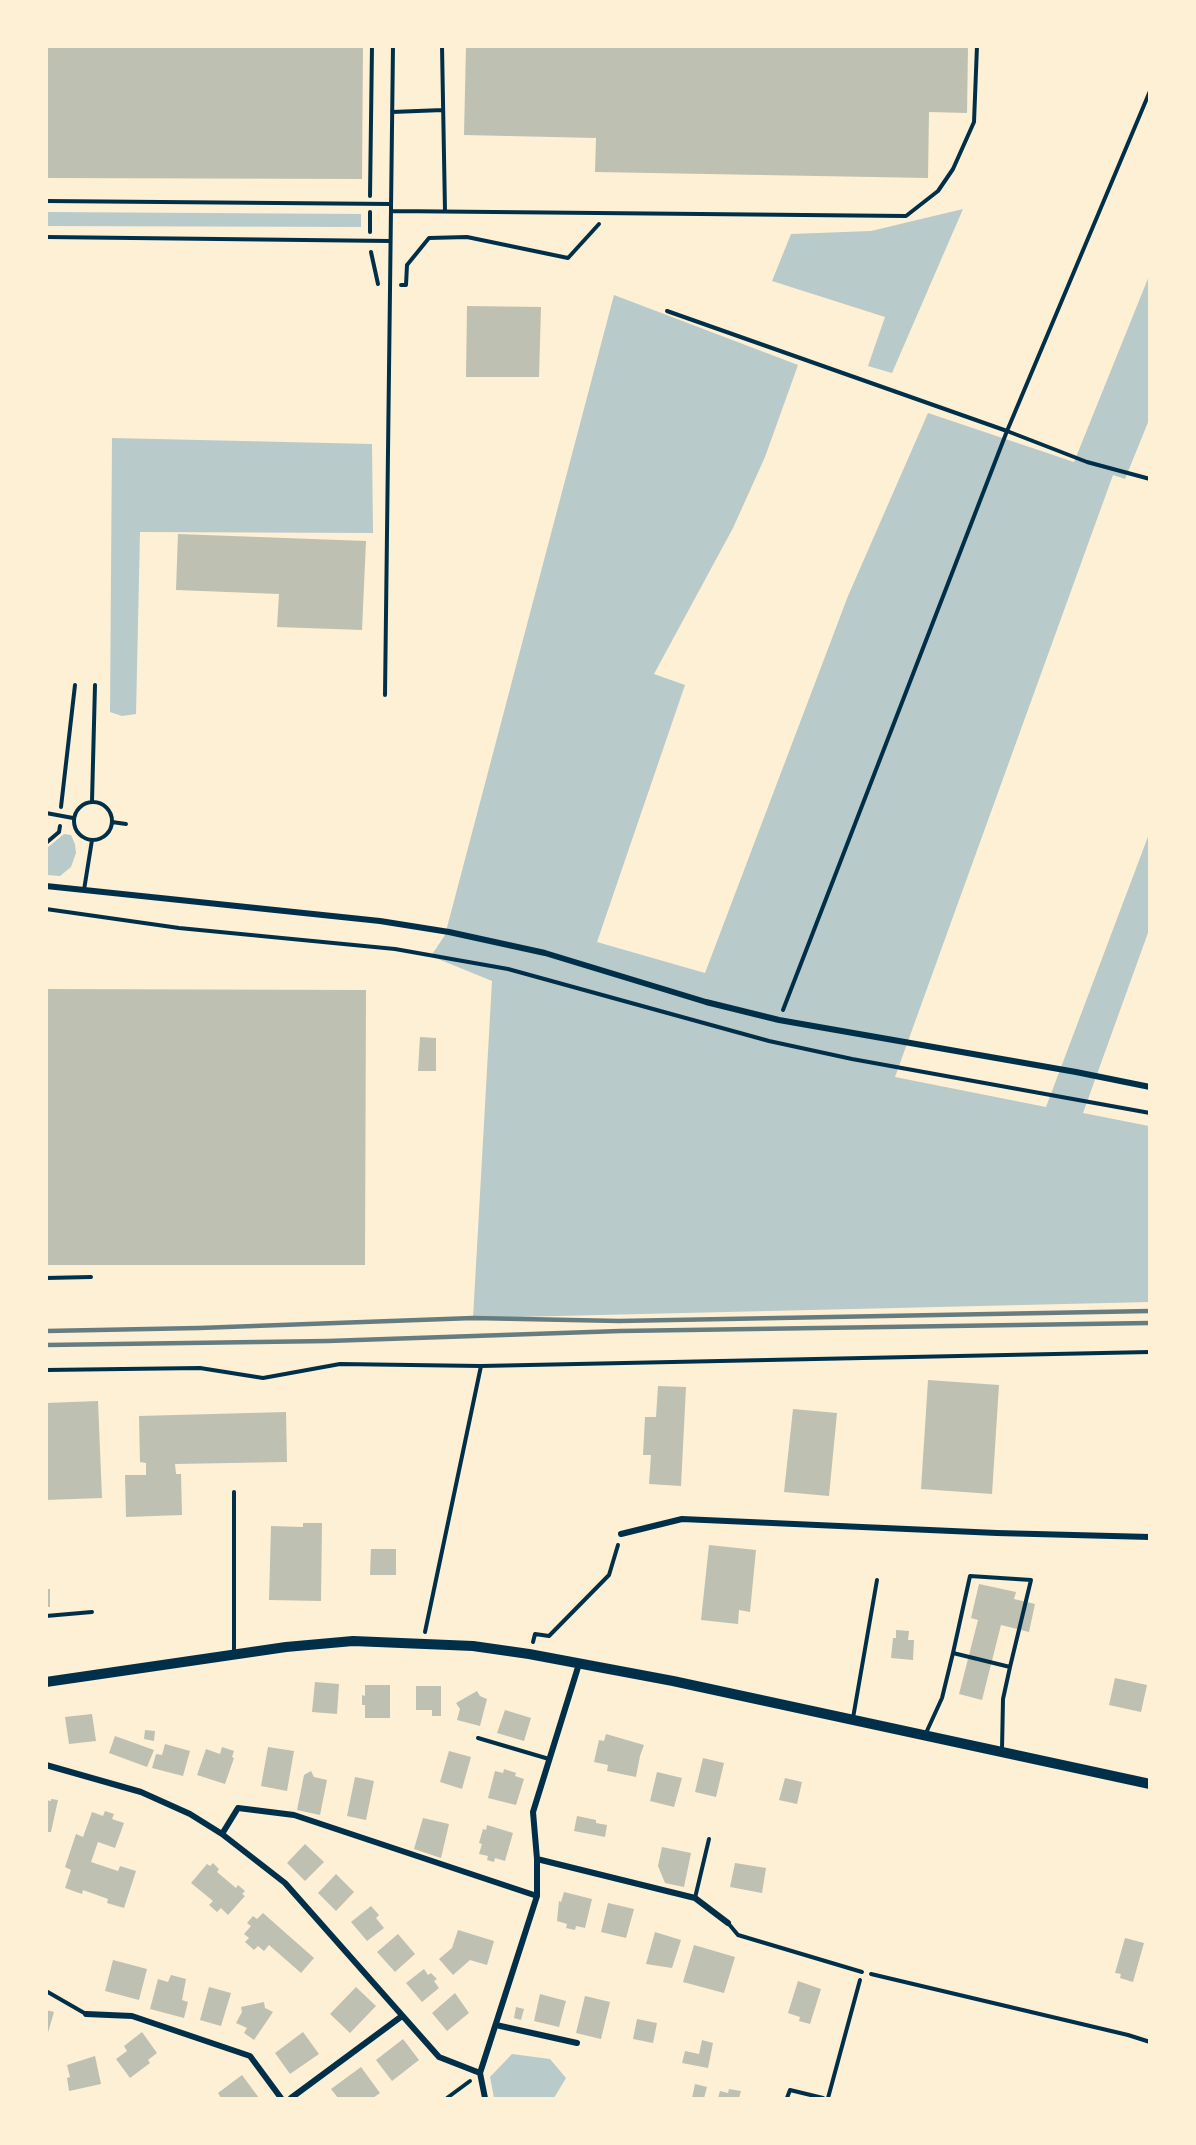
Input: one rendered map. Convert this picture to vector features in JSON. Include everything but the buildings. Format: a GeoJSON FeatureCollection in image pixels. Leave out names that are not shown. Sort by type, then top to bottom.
{"type":"FeatureCollection","features":[{"type":"Feature","properties":{"kind":"main road"},"geometry":{"type":"LineString","coordinates":[[46,1682],[286,1647],[353,1641],[473,1646],[673,1681],[1149,1784]]}},
{"type":"Feature","properties":{"kind":"street"},"geometry":{"type":"LineString","coordinates":[[46,886],[380,921],[449,932],[545,953],[706,1002],[779,1020],[1149,1087]]}},
{"type":"Feature","properties":{"kind":"street"},"geometry":{"type":"LineString","coordinates":[[621,1534],[682,1519],[997,1533],[1149,1537]]}},
{"type":"Feature","properties":{"kind":"street"},"geometry":{"type":"LineString","coordinates":[[485,2098],[480,2073],[537,1896],[533,1812],[579,1664]]}},
{"type":"Feature","properties":{"kind":"street"},"geometry":{"type":"LineString","coordinates":[[46,1765],[141,1792],[190,1814],[222,1834],[285,1883],[439,2056],[480,2073]]}},
{"type":"Feature","properties":{"kind":"street"},"geometry":{"type":"LineString","coordinates":[[222,1834],[238,1808],[294,1815],[537,1896]]}},
{"type":"Feature","properties":{"kind":"street"},"geometry":{"type":"LineString","coordinates":[[537,1859],[695,1898],[728,1923]]}},
{"type":"Feature","properties":{"kind":"street"},"geometry":{"type":"LineString","coordinates":[[86,2014],[132,2016],[250,2056],[281,2098]]}},
{"type":"Feature","properties":{"kind":"street"},"geometry":{"type":"LineString","coordinates":[[291,2098],[402,2016]]}},
{"type":"Feature","properties":{"kind":"street"},"geometry":{"type":"LineString","coordinates":[[496,2025],[577,2043]]}},
{"type":"Feature","properties":{"kind":"lane"},"geometry":{"type":"LineString","coordinates":[[386,695],[393,46]]}},
{"type":"Feature","properties":{"kind":"lane"},"geometry":{"type":"LineString","coordinates":[[442,46],[445,211]]}},
{"type":"Feature","properties":{"kind":"lane"},"geometry":{"type":"LineString","coordinates":[[391,211],[906,216],[938,191],[954,169],[974,122],[977,46]]}},
{"type":"Feature","properties":{"kind":"lane"},"geometry":{"type":"LineString","coordinates":[[392,112],[443,110]]}},
{"type":"Feature","properties":{"kind":"lane"},"geometry":{"type":"LineString","coordinates":[[46,201],[391,204]]}},
{"type":"Feature","properties":{"kind":"lane"},"geometry":{"type":"LineString","coordinates":[[46,237],[390,241]]}},
{"type":"Feature","properties":{"kind":"lane"},"geometry":{"type":"LineString","coordinates":[[92,801],[95,685]]}},
{"type":"Feature","properties":{"kind":"lane"},"geometry":{"type":"LineString","coordinates":[[92,801],[100,802],[106,807],[111,814],[112,822],[105,835],[92,840],[78,833],[73,819],[76,810],[92,801]]}},
{"type":"Feature","properties":{"kind":"lane"},"geometry":{"type":"LineString","coordinates":[[46,813],[73,819]]}},
{"type":"Feature","properties":{"kind":"lane"},"geometry":{"type":"LineString","coordinates":[[112,822],[126,824]]}},
{"type":"Feature","properties":{"kind":"lane"},"geometry":{"type":"LineString","coordinates":[[84,891],[92,840]]}},
{"type":"Feature","properties":{"kind":"lane"},"geometry":{"type":"LineString","coordinates":[[46,1278],[91,1277]]}},
{"type":"Feature","properties":{"kind":"lane"},"geometry":{"type":"LineString","coordinates":[[234,1492],[234,1654]]}},
{"type":"Feature","properties":{"kind":"lane"},"geometry":{"type":"LineString","coordinates":[[926,1734],[942,1698],[970,1576],[1031,1580],[1003,1699],[1002,1752]]}},
{"type":"Feature","properties":{"kind":"lane"},"geometry":{"type":"LineString","coordinates":[[853,1719],[877,1580]]}},
{"type":"Feature","properties":{"kind":"lane"},"geometry":{"type":"LineString","coordinates":[[46,1616],[92,1612]]}},
{"type":"Feature","properties":{"kind":"lane"},"geometry":{"type":"LineString","coordinates":[[953,1653],[1010,1667]]}},
{"type":"Feature","properties":{"kind":"lane"},"geometry":{"type":"LineString","coordinates":[[478,1738],[550,1759]]}},
{"type":"Feature","properties":{"kind":"lane"},"geometry":{"type":"LineString","coordinates":[[695,1898],[710,1839]]}},
{"type":"Feature","properties":{"kind":"lane"},"geometry":{"type":"LineString","coordinates":[[728,1923],[738,1935],[862,1972]]}},
{"type":"Feature","properties":{"kind":"lane"},"geometry":{"type":"LineString","coordinates":[[46,1991],[86,2014]]}},
{"type":"Feature","properties":{"kind":"path"},"geometry":{"type":"LineString","coordinates":[[372,46],[370,240],[377,284],[406,285],[407,265],[429,238],[467,237],[568,258],[599,224],[610,224]]}},
{"type":"Feature","properties":{"kind":"path"},"geometry":{"type":"LineString","coordinates":[[769,1041],[1007,431],[1149,91]]}},
{"type":"Feature","properties":{"kind":"path"},"geometry":{"type":"LineString","coordinates":[[667,311],[1007,431],[1087,462],[1149,479]]}},
{"type":"Feature","properties":{"kind":"path"},"geometry":{"type":"LineString","coordinates":[[46,843],[59,832],[75,685]]}},
{"type":"Feature","properties":{"kind":"path"},"geometry":{"type":"LineString","coordinates":[[46,909],[179,928],[395,949],[508,969],[769,1041],[852,1059],[1149,1113]]}},
{"type":"Feature","properties":{"kind":"path"},"geometry":{"type":"LineString","coordinates":[[46,1370],[200,1368],[263,1378],[340,1364],[481,1366],[1149,1352]]}},
{"type":"Feature","properties":{"kind":"path"},"geometry":{"type":"LineString","coordinates":[[423,1643],[481,1366]]}},
{"type":"Feature","properties":{"kind":"path"},"geometry":{"type":"LineString","coordinates":[[529,1654],[535,1634],[549,1636],[609,1575],[621,1534]]}},
{"type":"Feature","properties":{"kind":"path"},"geometry":{"type":"LineString","coordinates":[[828,2098],[862,1972],[1128,2035],[1149,2042]]}},
{"type":"Feature","properties":{"kind":"path"},"geometry":{"type":"LineString","coordinates":[[447,2098],[480,2073]]}},
{"type":"Feature","properties":{"kind":"path"},"geometry":{"type":"LineString","coordinates":[[787,2098],[790,2090],[823,2098]]}},
{"type":"Feature","properties":{"kind":"shaded area"},"geometry":{"type":"Polygon","coordinates":[[[963,209],[892,373],[868,366],[885,317],[772,281],[791,234],[871,231],[963,209]]]}},
{"type":"Feature","properties":{"kind":"shaded area"},"geometry":{"type":"Polygon","coordinates":[[[47,212],[361,214],[361,227],[47,226],[47,212]]]}},
{"type":"Feature","properties":{"kind":"shaded area"},"geometry":{"type":"Polygon","coordinates":[[[1149,276],[1149,420],[1125,479],[1113,475],[895,1077],[1046,1107],[1149,834],[1149,930],[1083,1113],[1149,1126],[1149,1302],[473,1318],[492,981],[431,956],[445,935],[614,295],[798,365],[765,457],[733,528],[654,674],[685,685],[597,942],[705,973],[848,596],[928,413],[1074,462],[1149,276]]]}},
{"type":"Feature","properties":{"kind":"shaded area"},"geometry":{"type":"Polygon","coordinates":[[[112,438],[372,444],[373,533],[140,532],[136,714],[122,716],[110,712],[112,438]]]}},
{"type":"Feature","properties":{"kind":"shaded area"},"geometry":{"type":"Polygon","coordinates":[[[64,834],[71,835],[75,844],[76,853],[71,867],[60,876],[47,875],[47,848],[64,834]]]}},
{"type":"Feature","properties":{"kind":"shaded area"},"geometry":{"type":"Polygon","coordinates":[[[512,2054],[550,2059],[566,2078],[554,2098],[494,2098],[490,2077],[512,2054]]]}},
{"type":"Feature","properties":{"kind":"railway"},"geometry":{"type":"LineString","coordinates":[[46,1331],[473,1318],[619,1321],[1150,1311]]}},
{"type":"Feature","properties":{"kind":"railway"},"geometry":{"type":"LineString","coordinates":[[46,1345],[328,1341],[620,1331],[1150,1323]]}}]}
